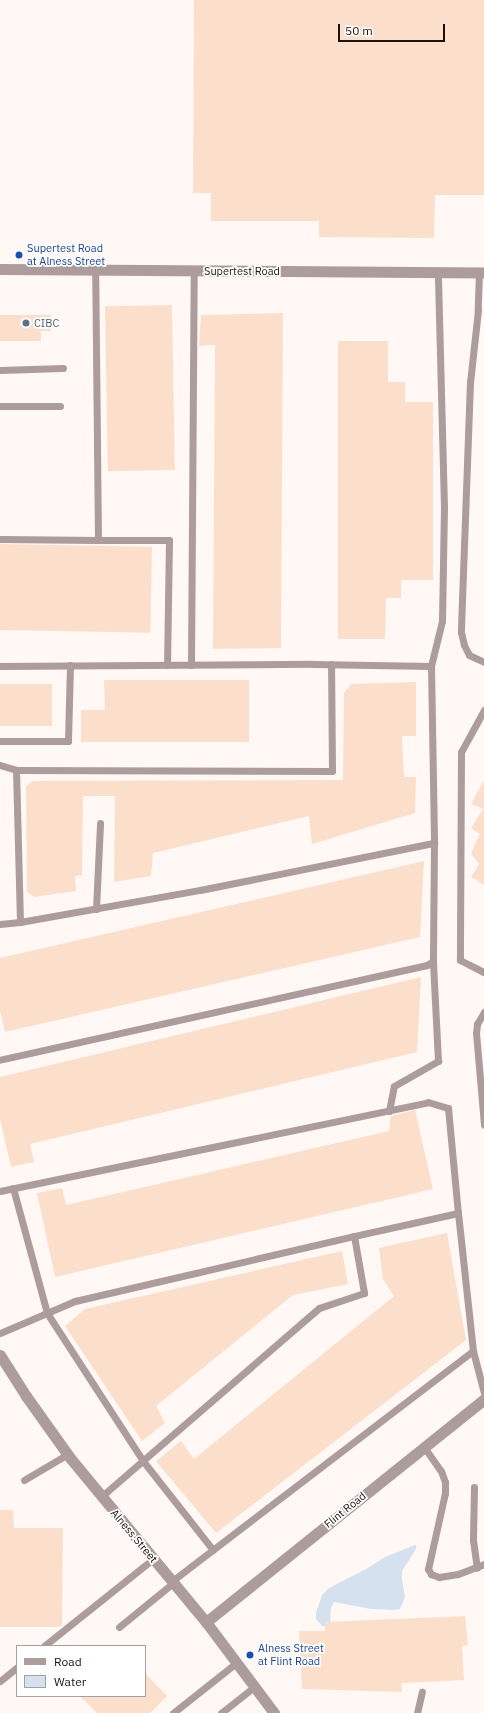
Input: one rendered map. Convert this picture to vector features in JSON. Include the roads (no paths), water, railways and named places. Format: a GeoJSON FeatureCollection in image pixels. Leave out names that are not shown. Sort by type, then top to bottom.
{"type":"FeatureCollection","features":[{"type":"Feature","properties":{"kind":"street","name":"Supertest Road"},"geometry":{"type":"LineString","coordinates":[[0,269],[482,272]]}},
{"type":"Feature","properties":{"kind":"street","name":"Alness Street"},"geometry":{"type":"LineString","coordinates":[[0,1355],[26,1396],[68,1454],[206,1622],[274,1713]]}},
{"type":"Feature","properties":{"kind":"street","name":"Flint Road"},"geometry":{"type":"LineString","coordinates":[[206,1622],[484,1399]]}},
{"type":"Feature","properties":{"kind":"lane"},"geometry":{"type":"LineString","coordinates":[[95,269],[98,540]]}},
{"type":"Feature","properties":{"kind":"lane"},"geometry":{"type":"LineString","coordinates":[[191,665],[194,270]]}},
{"type":"Feature","properties":{"kind":"lane"},"geometry":{"type":"LineString","coordinates":[[389,1111],[394,1086],[438,1062],[432,961],[434,843],[431,666],[442,621],[444,507],[438,272]]}},
{"type":"Feature","properties":{"kind":"lane"},"geometry":{"type":"LineString","coordinates":[[482,272],[470,382],[461,632],[464,645],[470,655],[484,662]]}},
{"type":"Feature","properties":{"kind":"lane"},"geometry":{"type":"LineString","coordinates":[[0,370],[63,368]]}},
{"type":"Feature","properties":{"kind":"lane"},"geometry":{"type":"LineString","coordinates":[[0,406],[60,406]]}},
{"type":"Feature","properties":{"kind":"lane"},"geometry":{"type":"LineString","coordinates":[[0,539],[169,540],[167,665]]}},
{"type":"Feature","properties":{"kind":"lane"},"geometry":{"type":"LineString","coordinates":[[0,666],[331,664],[431,666]]}},
{"type":"Feature","properties":{"kind":"lane"},"geometry":{"type":"LineString","coordinates":[[0,765],[16,770],[332,771],[331,664]]}},
{"type":"Feature","properties":{"kind":"lane"},"geometry":{"type":"LineString","coordinates":[[0,741],[68,741],[70,665]]}},
{"type":"Feature","properties":{"kind":"lane"},"geometry":{"type":"LineString","coordinates":[[484,710],[460,752],[460,960],[484,972]]}},
{"type":"Feature","properties":{"kind":"lane"},"geometry":{"type":"LineString","coordinates":[[16,770],[20,922]]}},
{"type":"Feature","properties":{"kind":"lane"},"geometry":{"type":"LineString","coordinates":[[96,909],[100,823]]}},
{"type":"Feature","properties":{"kind":"lane"},"geometry":{"type":"LineString","coordinates":[[0,924],[20,922],[200,890],[434,843]]}},
{"type":"Feature","properties":{"kind":"lane"},"geometry":{"type":"LineString","coordinates":[[0,1060],[427,965],[432,961]]}},
{"type":"Feature","properties":{"kind":"lane"},"geometry":{"type":"LineString","coordinates":[[484,1012],[477,1024],[476,1033],[484,1125]]}},
{"type":"Feature","properties":{"kind":"lane"},"geometry":{"type":"LineString","coordinates":[[0,1191],[428,1102],[448,1108],[473,1351],[484,1393]]}},
{"type":"Feature","properties":{"kind":"lane"},"geometry":{"type":"LineString","coordinates":[[13,1188],[47,1313],[143,1461],[213,1550]]}},
{"type":"Feature","properties":{"kind":"lane"},"geometry":{"type":"LineString","coordinates":[[0,1333],[74,1301],[458,1213]]}},
{"type":"Feature","properties":{"kind":"lane"},"geometry":{"type":"LineString","coordinates":[[102,1496],[319,1308],[364,1293],[354,1236]]}},
{"type":"Feature","properties":{"kind":"lane"},"geometry":{"type":"LineString","coordinates":[[119,1627],[213,1550],[473,1351]]}},
{"type":"Feature","properties":{"kind":"lane"},"geometry":{"type":"LineString","coordinates":[[424,1447],[441,1471],[445,1482],[445,1493],[428,1568],[431,1574],[439,1577],[477,1568],[484,1564]]}},
{"type":"Feature","properties":{"kind":"lane"},"geometry":{"type":"LineString","coordinates":[[24,1480],[68,1454]]}},
{"type":"Feature","properties":{"kind":"lane"},"geometry":{"type":"LineString","coordinates":[[474,1488],[473,1540],[477,1568]]}},
{"type":"Feature","properties":{"kind":"lane"},"geometry":{"type":"LineString","coordinates":[[45,1645],[153,1558]]}},
{"type":"Feature","properties":{"kind":"lane"},"geometry":{"type":"LineString","coordinates":[[173,1713],[236,1663]]}},
{"type":"Feature","properties":{"kind":"lane"},"geometry":{"type":"LineString","coordinates":[[0,1681],[16,1668]]}},
{"type":"Feature","properties":{"kind":"lane"},"geometry":{"type":"LineString","coordinates":[[221,1713],[254,1687]]}},
{"type":"Feature","properties":{"kind":"lane"},"geometry":{"type":"LineString","coordinates":[[417,1713],[422,1692]]}},
{"type":"Feature","properties":{"kind":"water"},"geometry":{"type":"Polygon","coordinates":[[[415,1545],[417,1546],[413,1554],[402,1571],[405,1597],[400,1609],[371,1609],[334,1602],[331,1608],[330,1628],[322,1626],[316,1619],[316,1613],[322,1595],[329,1588],[366,1569],[385,1557],[415,1545]]]}},
{"type":"Feature","properties":{"kind":"place","name":"Supertest Road at Alness Street"},"geometry":{"type":"Point","coordinates":[19,255]}},
{"type":"Feature","properties":{"kind":"place","name":"CIBC"},"geometry":{"type":"Point","coordinates":[26,323]}},
{"type":"Feature","properties":{"kind":"place","name":"Alness Street at Flint Road"},"geometry":{"type":"Point","coordinates":[250,1655]}}]}
